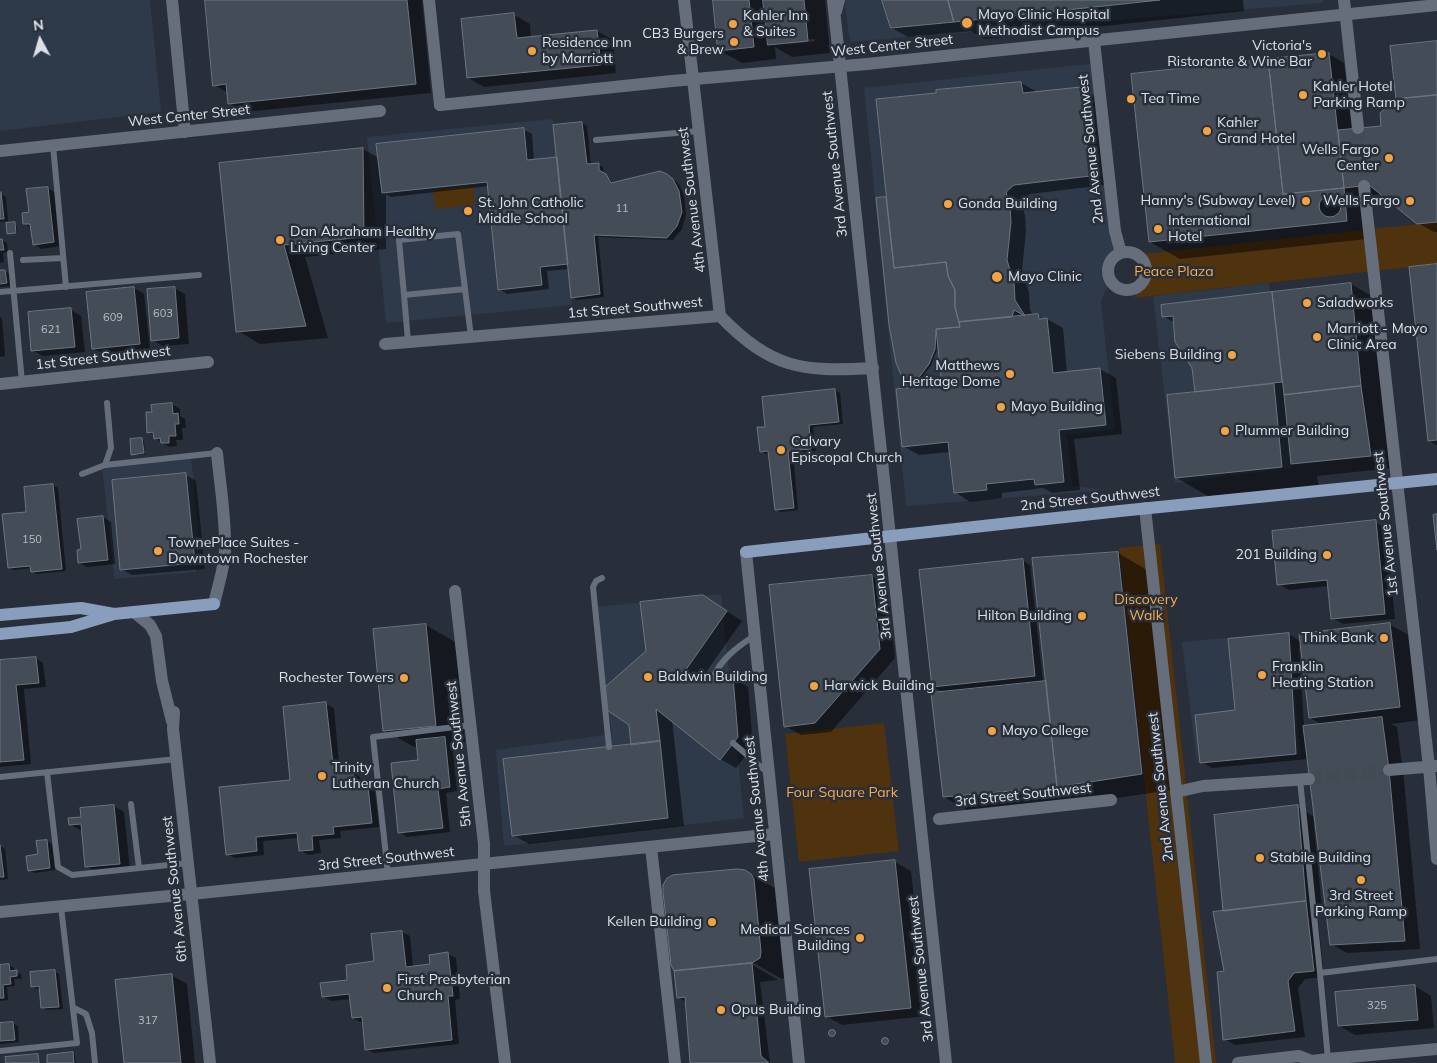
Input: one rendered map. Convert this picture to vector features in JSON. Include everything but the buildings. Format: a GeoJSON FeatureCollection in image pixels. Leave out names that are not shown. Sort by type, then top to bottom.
{"type":"FeatureCollection","features":[{"type":"Feature","properties":{"kind":"main road","name":"2nd Street Southwest"},"geometry":{"type":"LineString","coordinates":[[746,552],[1145,508],[1437,479]]}},
{"type":"Feature","properties":{"kind":"main road"},"geometry":{"type":"LineString","coordinates":[[0,634],[72,626],[114,614],[214,604]]}},
{"type":"Feature","properties":{"kind":"main road"},"geometry":{"type":"LineString","coordinates":[[0,615],[81,608],[114,614]]}},
{"type":"Feature","properties":{"kind":"street"},"geometry":{"type":"LineString","coordinates":[[172,0],[185,132]]}},
{"type":"Feature","properties":{"kind":"street","name":"West Center Street"},"geometry":{"type":"LineString","coordinates":[[429,0],[440,105],[1094,41],[1437,5]]}},
{"type":"Feature","properties":{"kind":"street","name":"4th Avenue Southwest"},"geometry":{"type":"LineString","coordinates":[[684,0],[720,316]]}},
{"type":"Feature","properties":{"kind":"street","name":"3rd Avenue Southwest"},"geometry":{"type":"LineString","coordinates":[[833,0],[946,1063]]}},
{"type":"Feature","properties":{"kind":"street"},"geometry":{"type":"LineString","coordinates":[[1344,0],[1358,128]]}},
{"type":"Feature","properties":{"kind":"street","name":"2nd Avenue Southwest"},"geometry":{"type":"LineString","coordinates":[[1094,41],[1116,231],[1121,253]]}},
{"type":"Feature","properties":{"kind":"street","name":"West Center Street"},"geometry":{"type":"LineString","coordinates":[[0,151],[380,111]]}},
{"type":"Feature","properties":{"kind":"street","name":"1st Avenue Southwest"},"geometry":{"type":"LineString","coordinates":[[1364,186],[1396,483],[1433,766],[1437,859]]}},
{"type":"Feature","properties":{"kind":"street","name":"1st Street Southwest"},"geometry":{"type":"LineString","coordinates":[[385,344],[720,316],[756,348],[782,361],[825,369],[872,368]]}},
{"type":"Feature","properties":{"kind":"street","name":"1st Street Southwest"},"geometry":{"type":"LineString","coordinates":[[0,384],[208,362]]}},
{"type":"Feature","properties":{"kind":"street"},"geometry":{"type":"LineString","coordinates":[[214,604],[225,552],[217,453]]}},
{"type":"Feature","properties":{"kind":"street","name":"2nd Avenue Southwest"},"geometry":{"type":"LineString","coordinates":[[1145,508],[1206,1063]]}},
{"type":"Feature","properties":{"kind":"street","name":"4th Avenue Southwest"},"geometry":{"type":"LineString","coordinates":[[746,552],[799,1063]]}},
{"type":"Feature","properties":{"kind":"street","name":"5th Avenue Southwest"},"geometry":{"type":"LineString","coordinates":[[455,591],[484,844],[484,891],[505,1063]]}},
{"type":"Feature","properties":{"kind":"street"},"geometry":{"type":"LineString","coordinates":[[134,612],[150,625],[156,636],[162,681],[173,729]]}},
{"type":"Feature","properties":{"kind":"street","name":"6th Avenue Southwest"},"geometry":{"type":"LineString","coordinates":[[174,712],[173,729],[210,1063]]}},
{"type":"Feature","properties":{"kind":"street"},"geometry":{"type":"LineString","coordinates":[[1389,770],[1433,766]]}},
{"type":"Feature","properties":{"kind":"street"},"geometry":{"type":"LineString","coordinates":[[1176,792],[1203,786],[1304,780]]}},
{"type":"Feature","properties":{"kind":"street","name":"3rd Street Southwest"},"geometry":{"type":"LineString","coordinates":[[939,819],[1111,800]]}},
{"type":"Feature","properties":{"kind":"street","name":"3rd Street Southwest"},"geometry":{"type":"LineString","coordinates":[[0,912],[775,834]]}},
{"type":"Feature","properties":{"kind":"street"},"geometry":{"type":"LineString","coordinates":[[652,847],[675,1063]]}},
{"type":"Feature","properties":{"kind":"street"},"geometry":{"type":"LineString","coordinates":[[1238,1063],[1299,1056],[1311,1062],[1328,1061],[1437,1049]]}},
{"type":"Feature","properties":{"kind":"lane"},"geometry":{"type":"LineString","coordinates":[[837,31],[842,0]]}},
{"type":"Feature","properties":{"kind":"lane"},"geometry":{"type":"LineString","coordinates":[[596,140],[699,131]]}},
{"type":"Feature","properties":{"kind":"lane"},"geometry":{"type":"LineString","coordinates":[[53,145],[66,286]]}},
{"type":"Feature","properties":{"kind":"lane"},"geometry":{"type":"LineString","coordinates":[[408,341],[399,240],[458,234],[471,337]]}},
{"type":"Feature","properties":{"kind":"lane"},"geometry":{"type":"LineString","coordinates":[[10,252],[22,382]]}},
{"type":"Feature","properties":{"kind":"lane"},"geometry":{"type":"LineString","coordinates":[[23,260],[63,258]]}},
{"type":"Feature","properties":{"kind":"lane"},"geometry":{"type":"LineString","coordinates":[[0,292],[199,275]]}},
{"type":"Feature","properties":{"kind":"lane"},"geometry":{"type":"LineString","coordinates":[[404,295],[466,288]]}},
{"type":"Feature","properties":{"kind":"lane"},"geometry":{"type":"LineString","coordinates":[[105,465],[111,448],[107,403]]}},
{"type":"Feature","properties":{"kind":"lane"},"geometry":{"type":"LineString","coordinates":[[82,474],[105,465],[217,453]]}},
{"type":"Feature","properties":{"kind":"lane"},"geometry":{"type":"LineString","coordinates":[[602,578],[596,581],[593,588],[609,747]]}},
{"type":"Feature","properties":{"kind":"lane"},"geometry":{"type":"LineString","coordinates":[[713,678],[718,667],[735,649],[754,636]]}},
{"type":"Feature","properties":{"kind":"lane"},"geometry":{"type":"LineString","coordinates":[[388,874],[373,737],[471,725]]}},
{"type":"Feature","properties":{"kind":"lane"},"geometry":{"type":"LineString","coordinates":[[732,744],[769,774]]}},
{"type":"Feature","properties":{"kind":"lane"},"geometry":{"type":"LineString","coordinates":[[0,777],[177,759]]}},
{"type":"Feature","properties":{"kind":"lane"},"geometry":{"type":"LineString","coordinates":[[47,772],[58,867],[72,875],[188,862]]}},
{"type":"Feature","properties":{"kind":"lane"},"geometry":{"type":"LineString","coordinates":[[1304,780],[1328,1061]]}},
{"type":"Feature","properties":{"kind":"lane"},"geometry":{"type":"LineString","coordinates":[[132,804],[139,868]]}},
{"type":"Feature","properties":{"kind":"lane"},"geometry":{"type":"LineString","coordinates":[[0,1050],[78,1043],[61,907]]}},
{"type":"Feature","properties":{"kind":"lane"},"geometry":{"type":"LineString","coordinates":[[1320,973],[1437,959]]}},
{"type":"Feature","properties":{"kind":"lane"},"geometry":{"type":"LineString","coordinates":[[74,1008],[86,1014],[92,1034],[95,1063]]}},
{"type":"Feature","properties":{"kind":"shaded area"},"geometry":{"type":"Polygon","coordinates":[[[0,0],[150,0],[161,112],[0,131],[0,0]]]}},
{"type":"Feature","properties":{"kind":"shaded area","name":"Mayo Clinic Hospital Methodist Campus"},"geometry":{"type":"Polygon","coordinates":[[[844,0],[1323,0],[1323,3],[850,42],[844,0]]]}},
{"type":"Feature","properties":{"kind":"shaded area","name":"Mayo Clinic"},"geometry":{"type":"Polygon","coordinates":[[[1097,63],[1121,253],[1101,301],[1115,429],[1067,435],[1072,486],[1106,490],[906,506],[864,88],[1097,63]]]}},
{"type":"Feature","properties":{"kind":"shaded area","name":"St. John Catholic Middle School"},"geometry":{"type":"Polygon","coordinates":[[[553,119],[572,305],[386,323],[367,137],[553,119]]]}},
{"type":"Feature","properties":{"kind":"shaded area"},"geometry":{"type":"Polygon","coordinates":[[[1269,283],[1291,468],[1175,483],[1153,296],[1269,283]]]}},
{"type":"Feature","properties":{"kind":"shaded area"},"geometry":{"type":"Polygon","coordinates":[[[191,456],[200,548],[196,572],[114,579],[102,465],[191,456]]]}},
{"type":"Feature","properties":{"kind":"shaded area"},"geometry":{"type":"Polygon","coordinates":[[[721,594],[744,818],[504,846],[496,750],[612,734],[595,607],[721,594]]]}},
{"type":"Feature","properties":{"kind":"shaded area","name":"Franklin Heating Station"},"geometry":{"type":"Polygon","coordinates":[[[1290,632],[1300,755],[1197,763],[1182,642],[1290,632]]]}},
{"type":"Feature","properties":{"kind":"green space"},"geometry":{"type":"Polygon","coordinates":[[[473,186],[475,205],[435,209],[433,190],[473,186]]]}},
{"type":"Feature","properties":{"kind":"green space","name":"Peace Plaza"},"geometry":{"type":"Polygon","coordinates":[[[1437,222],[1437,264],[1134,298],[1149,274],[1143,254],[1437,222]]]}},
{"type":"Feature","properties":{"kind":"green space","name":"Discovery Walk"},"geometry":{"type":"Polygon","coordinates":[[[1160,544],[1216,1063],[1175,1063],[1119,548],[1160,544]]]}},
{"type":"Feature","properties":{"kind":"green space","name":"Four Square Park"},"geometry":{"type":"Polygon","coordinates":[[[884,723],[899,851],[799,862],[785,734],[884,723]]]}},
{"type":"Feature","properties":{"kind":"tunnel"},"geometry":{"type":"LineString","coordinates":[[1358,128],[1364,186]]}},
{"type":"Feature","properties":{"kind":"tunnel"},"geometry":{"type":"LineString","coordinates":[[1309,779],[1389,770]]}},
{"type":"Feature","properties":{"kind":"place","name":"Mayo Clinic Hospital Methodist Campus"},"geometry":{"type":"Point","coordinates":[967,23]}},
{"type":"Feature","properties":{"kind":"place","name":"Kahler Inn & Suites"},"geometry":{"type":"Point","coordinates":[733,24]}},
{"type":"Feature","properties":{"kind":"place","name":"CB3 Burgers & Brew"},"geometry":{"type":"Point","coordinates":[734,42]}},
{"type":"Feature","properties":{"kind":"place","name":"Residence Inn by Marriott"},"geometry":{"type":"Point","coordinates":[532,51]}},
{"type":"Feature","properties":{"kind":"place","name":"Victoria's Ristorante & Wine Bar"},"geometry":{"type":"Point","coordinates":[1322,54]}},
{"type":"Feature","properties":{"kind":"place","name":"Kahler Hotel Parking Ramp"},"geometry":{"type":"Point","coordinates":[1303,95]}},
{"type":"Feature","properties":{"kind":"place","name":"Tea Time"},"geometry":{"type":"Point","coordinates":[1131,99]}},
{"type":"Feature","properties":{"kind":"place","name":"Kahler Grand Hotel"},"geometry":{"type":"Point","coordinates":[1207,131]}},
{"type":"Feature","properties":{"kind":"place","name":"Wells Fargo Center"},"geometry":{"type":"Point","coordinates":[1389,158]}},
{"type":"Feature","properties":{"kind":"place","name":"Hanny's (Subway Level)"},"geometry":{"type":"Point","coordinates":[1306,201]}},
{"type":"Feature","properties":{"kind":"place","name":"Wells Fargo"},"geometry":{"type":"Point","coordinates":[1410,201]}},
{"type":"Feature","properties":{"kind":"place","name":"Gonda Building"},"geometry":{"type":"Point","coordinates":[948,204]}},
{"type":"Feature","properties":{"kind":"place","name":"St. John Catholic Middle School"},"geometry":{"type":"Point","coordinates":[468,211]}},
{"type":"Feature","properties":{"kind":"place","name":"International Hotel"},"geometry":{"type":"Point","coordinates":[1158,229]}},
{"type":"Feature","properties":{"kind":"place","name":"Dan Abraham Healthy Living Center"},"geometry":{"type":"Point","coordinates":[280,240]}},
{"type":"Feature","properties":{"kind":"place","name":"Mayo Clinic"},"geometry":{"type":"Point","coordinates":[997,277]}},
{"type":"Feature","properties":{"kind":"place","name":"Saladworks"},"geometry":{"type":"Point","coordinates":[1307,303]}},
{"type":"Feature","properties":{"kind":"place","name":"Marriott - Mayo Clinic Area"},"geometry":{"type":"Point","coordinates":[1317,337]}},
{"type":"Feature","properties":{"kind":"place","name":"Siebens Building"},"geometry":{"type":"Point","coordinates":[1232,355]}},
{"type":"Feature","properties":{"kind":"place","name":"Matthews Heritage Dome"},"geometry":{"type":"Point","coordinates":[1010,374]}},
{"type":"Feature","properties":{"kind":"place","name":"Mayo Building"},"geometry":{"type":"Point","coordinates":[1001,407]}},
{"type":"Feature","properties":{"kind":"place","name":"Plummer Building"},"geometry":{"type":"Point","coordinates":[1225,431]}},
{"type":"Feature","properties":{"kind":"place","name":"Calvary Episcopal Church"},"geometry":{"type":"Point","coordinates":[781,450]}},
{"type":"Feature","properties":{"kind":"place","name":"TownePlace Suites - Downtown Rochester"},"geometry":{"type":"Point","coordinates":[158,551]}},
{"type":"Feature","properties":{"kind":"place","name":"201 Building"},"geometry":{"type":"Point","coordinates":[1327,555]}},
{"type":"Feature","properties":{"kind":"place","name":"Hilton Building"},"geometry":{"type":"Point","coordinates":[1082,616]}},
{"type":"Feature","properties":{"kind":"place","name":"Think Bank"},"geometry":{"type":"Point","coordinates":[1384,638]}},
{"type":"Feature","properties":{"kind":"place","name":"Franklin Heating Station"},"geometry":{"type":"Point","coordinates":[1262,675]}},
{"type":"Feature","properties":{"kind":"place","name":"Baldwin Building"},"geometry":{"type":"Point","coordinates":[648,677]}},
{"type":"Feature","properties":{"kind":"place","name":"Rochester Towers"},"geometry":{"type":"Point","coordinates":[404,678]}},
{"type":"Feature","properties":{"kind":"place","name":"Harwick Building"},"geometry":{"type":"Point","coordinates":[814,686]}},
{"type":"Feature","properties":{"kind":"place","name":"Mayo College"},"geometry":{"type":"Point","coordinates":[992,731]}},
{"type":"Feature","properties":{"kind":"place","name":"Trinity Lutheran Church"},"geometry":{"type":"Point","coordinates":[322,776]}},
{"type":"Feature","properties":{"kind":"place","name":"Stabile Building"},"geometry":{"type":"Point","coordinates":[1260,858]}},
{"type":"Feature","properties":{"kind":"place","name":"3rd Street Parking Ramp"},"geometry":{"type":"Point","coordinates":[1361,880]}},
{"type":"Feature","properties":{"kind":"place","name":"Kellen Building"},"geometry":{"type":"Point","coordinates":[712,922]}},
{"type":"Feature","properties":{"kind":"place","name":"Medical Sciences Building"},"geometry":{"type":"Point","coordinates":[860,938]}},
{"type":"Feature","properties":{"kind":"place","name":"First Presbyterian Church"},"geometry":{"type":"Point","coordinates":[387,988]}},
{"type":"Feature","properties":{"kind":"place","name":"Opus Building"},"geometry":{"type":"Point","coordinates":[721,1010]}}]}
